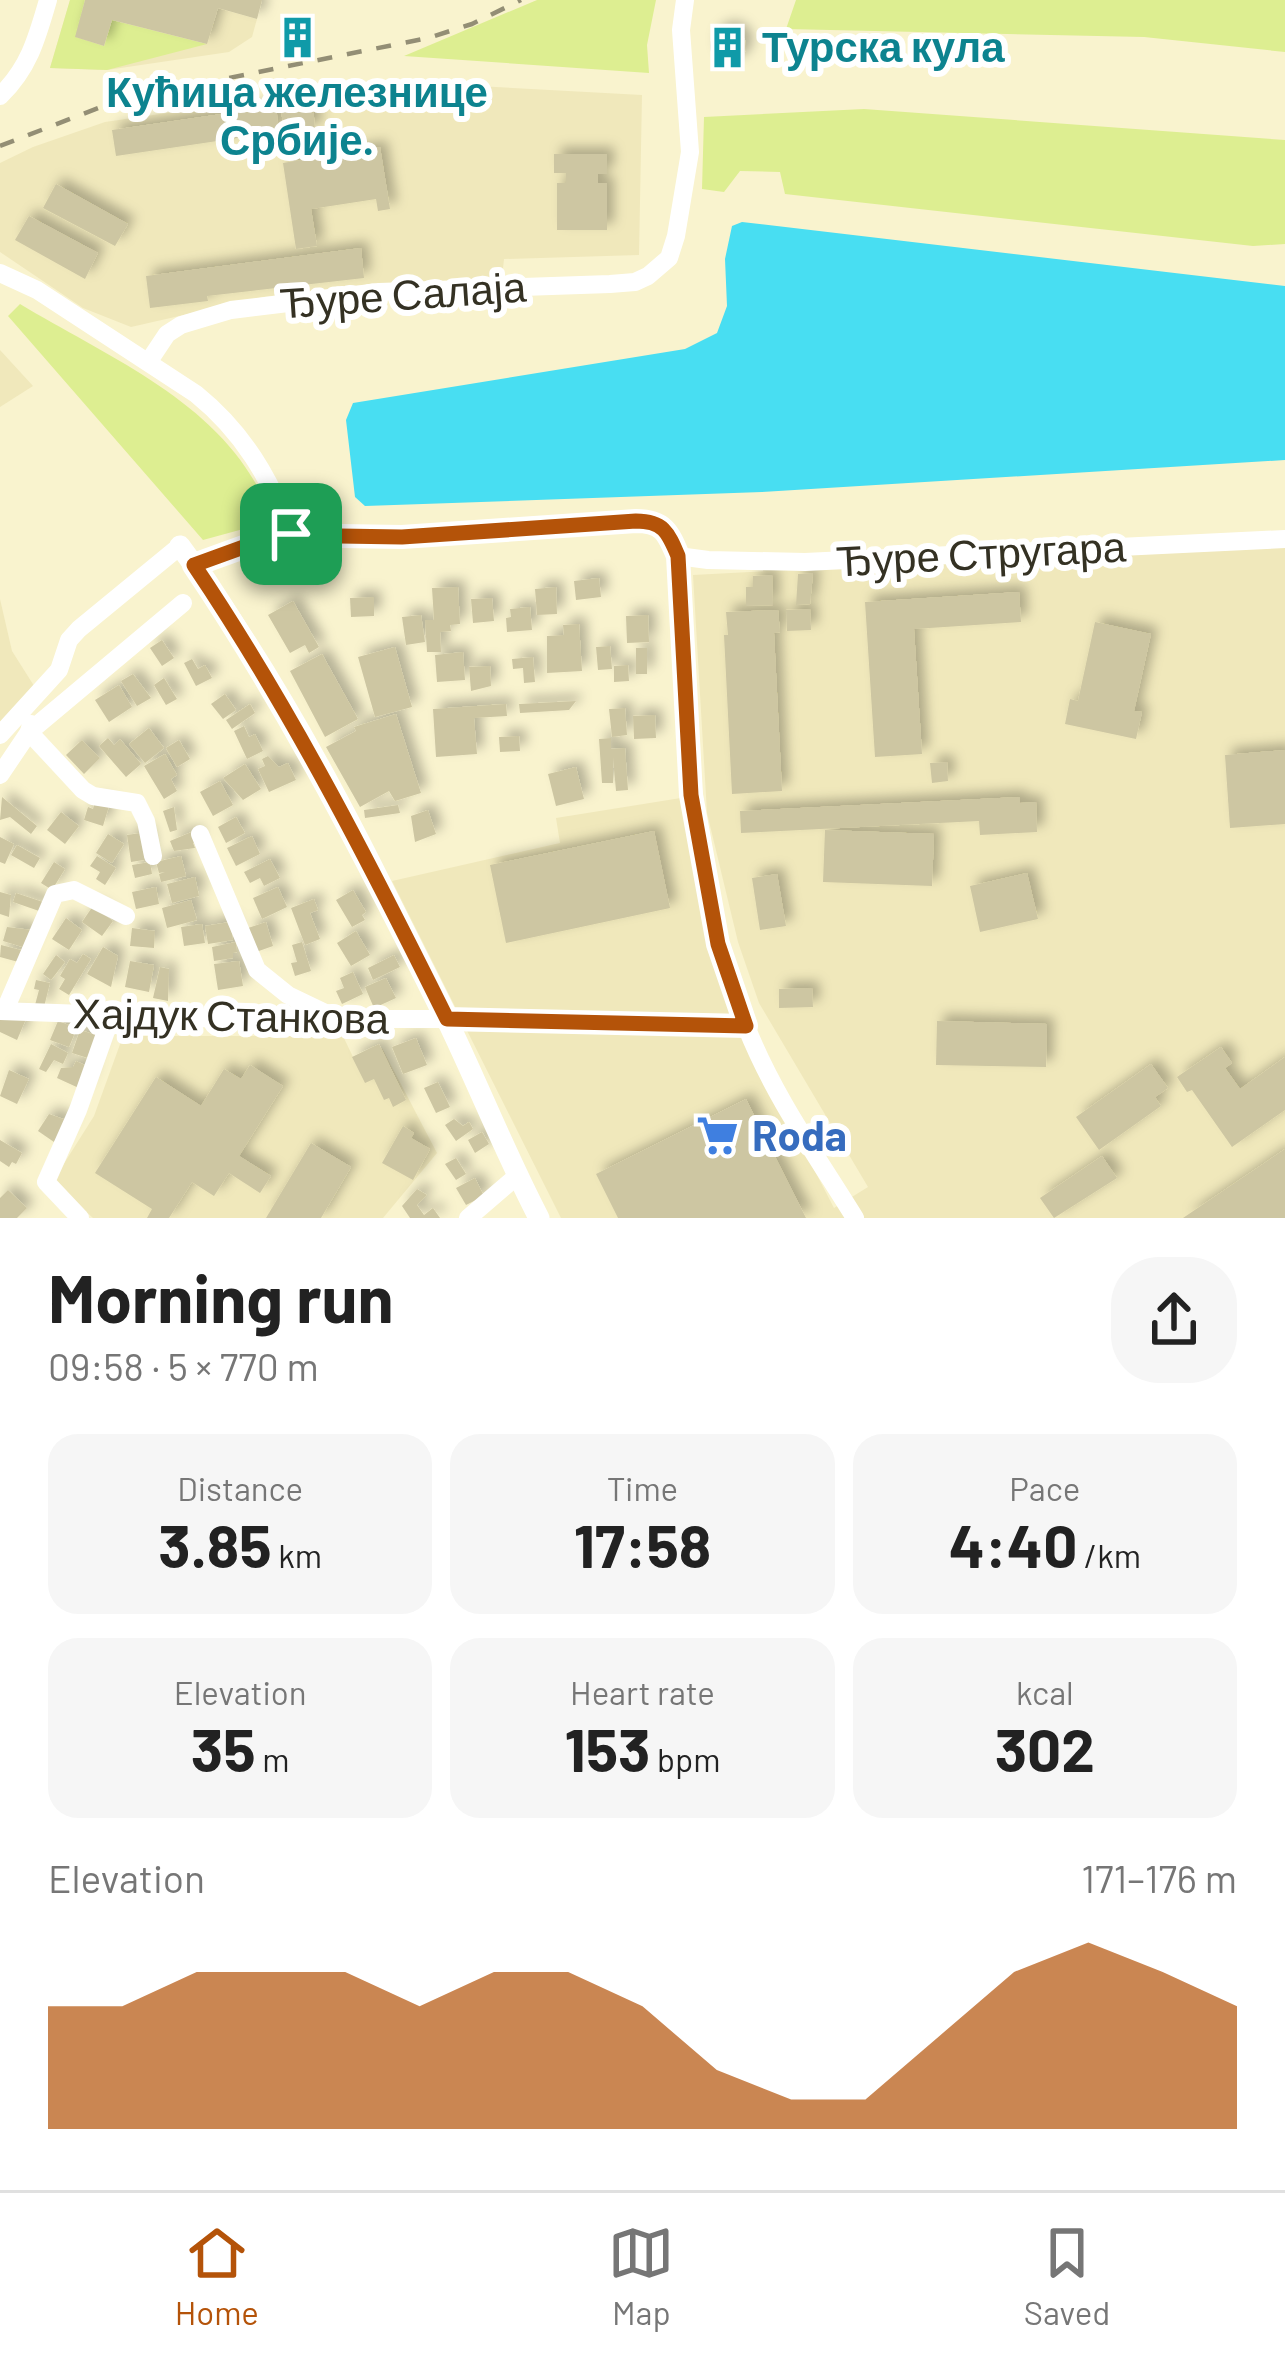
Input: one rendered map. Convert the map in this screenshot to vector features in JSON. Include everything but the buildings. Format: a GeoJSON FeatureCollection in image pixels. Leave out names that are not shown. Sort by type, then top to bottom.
{"type":"FeatureCollection","features":[{"type":"Feature","properties":{"kind":"main road"},"geometry":{"type":"LineString","coordinates":[[180,546],[242,636],[319,770],[447,1019],[539,1218]]}},
{"type":"Feature","properties":{"kind":"street"},"geometry":{"type":"LineString","coordinates":[[0,96],[32,56],[48,0]]}},
{"type":"Feature","properties":{"kind":"street","name":"Ђуре Салаја"},"geometry":{"type":"LineString","coordinates":[[149,361],[167,334],[181,325],[231,310],[379,292],[635,282],[669,258],[682,214],[690,152],[681,30],[685,0]]}},
{"type":"Feature","properties":{"kind":"street"},"geometry":{"type":"LineString","coordinates":[[0,273],[37,290],[149,361],[219,412],[241,437],[278,500],[291,534]]}},
{"type":"Feature","properties":{"kind":"street"},"geometry":{"type":"LineString","coordinates":[[194,565],[260,539],[291,534],[402,537],[650,521],[669,533],[678,556],[691,795],[718,944],[746,1026],[801,1134],[854,1218]]}},
{"type":"Feature","properties":{"kind":"street","name":"Ђуре Стругара"},"geometry":{"type":"LineString","coordinates":[[678,556],[805,562],[1285,539]]}},
{"type":"Feature","properties":{"kind":"street"},"geometry":{"type":"LineString","coordinates":[[0,735],[58,670],[69,640],[79,629],[180,546]]}},
{"type":"Feature","properties":{"kind":"street"},"geometry":{"type":"LineString","coordinates":[[0,775],[29,732],[184,603]]}},
{"type":"Feature","properties":{"kind":"street"},"geometry":{"type":"LineString","coordinates":[[29,732],[40,691]]}},
{"type":"Feature","properties":{"kind":"street"},"geometry":{"type":"LineString","coordinates":[[29,732],[83,790],[137,803],[153,856]]}},
{"type":"Feature","properties":{"kind":"street"},"geometry":{"type":"LineString","coordinates":[[200,834],[256,970],[288,994],[341,1021]]}},
{"type":"Feature","properties":{"kind":"street","name":"Хајдук Станкова"},"geometry":{"type":"LineString","coordinates":[[127,916],[74,890],[55,894],[2,1010],[110,1017],[746,1026]]}},
{"type":"Feature","properties":{"kind":"street"},"geometry":{"type":"LineString","coordinates":[[80,1218],[46,1182],[78,1110],[110,1017]]}},
{"type":"Feature","properties":{"kind":"street"},"geometry":{"type":"LineString","coordinates":[[468,1218],[518,1176]]}},
{"type":"Feature","properties":{"kind":"shaded area"},"geometry":{"type":"Polygon","coordinates":[[[70,0],[85,0],[75,37],[104,46],[112,20],[206,44],[218,8],[257,19],[252,37],[229,52],[107,70],[50,68],[70,0]]]}},
{"type":"Feature","properties":{"kind":"shaded area"},"geometry":{"type":"Polygon","coordinates":[[[385,81],[642,95],[639,255],[504,259],[502,278],[371,284],[263,297],[131,327],[83,308],[0,252],[0,163],[33,147],[105,122],[385,81]]]}},
{"type":"Feature","properties":{"kind":"shaded area"},"geometry":{"type":"Polygon","coordinates":[[[0,350],[33,386],[0,407],[0,350]]]}},
{"type":"Feature","properties":{"kind":"shaded area"},"geometry":{"type":"Polygon","coordinates":[[[1285,543],[1285,1218],[561,1218],[392,881],[560,843],[556,818],[687,797],[758,1061],[834,1208],[868,1187],[759,1003],[738,942],[707,813],[693,575],[1285,543]]]}},
{"type":"Feature","properties":{"kind":"shaded area"},"geometry":{"type":"Polygon","coordinates":[[[0,599],[12,651],[36,689],[0,734],[0,599]]]}},
{"type":"Feature","properties":{"kind":"shaded area"},"geometry":{"type":"Polygon","coordinates":[[[123,1036],[343,1036],[353,1057],[382,1048],[437,1153],[383,1218],[93,1218],[53,1181],[94,1116],[123,1036]]]}},
{"type":"Feature","properties":{"kind":"green space"},"geometry":{"type":"Polygon","coordinates":[[[70,0],[85,0],[76,37],[104,46],[112,20],[207,44],[107,70],[50,68],[70,0]]]}},
{"type":"Feature","properties":{"kind":"green space"},"geometry":{"type":"Polygon","coordinates":[[[537,0],[656,0],[647,45],[649,73],[404,56],[537,0]]]}},
{"type":"Feature","properties":{"kind":"green space"},"geometry":{"type":"Polygon","coordinates":[[[796,0],[1285,0],[1285,52],[1144,37],[786,29],[796,0]]]}},
{"type":"Feature","properties":{"kind":"green space"},"geometry":{"type":"Polygon","coordinates":[[[864,109],[1285,140],[1285,244],[1253,246],[785,194],[780,172],[740,171],[724,192],[702,189],[704,117],[864,109]]]}},
{"type":"Feature","properties":{"kind":"green space"},"geometry":{"type":"Polygon","coordinates":[[[20,304],[127,365],[194,411],[247,470],[267,506],[258,525],[203,540],[8,316],[20,304]]]}},
{"type":"Feature","properties":{"kind":"water"},"geometry":{"type":"Polygon","coordinates":[[[742,222],[1285,286],[1285,460],[762,492],[365,506],[355,497],[346,420],[353,403],[685,349],[717,333],[727,306],[725,259],[732,226],[742,222]]]}},
{"type":"Feature","properties":{"kind":"railway"},"geometry":{"type":"LineString","coordinates":[[0,146],[119,100],[428,38],[472,24],[521,0]]}},
{"type":"Feature","properties":{"kind":"place","name":"Кућица железнице Србије."},"geometry":{"type":"Point","coordinates":[297,38]}},
{"type":"Feature","properties":{"kind":"place","name":"Турска кула"},"geometry":{"type":"Point","coordinates":[728,47]}},
{"type":"Feature","properties":{"kind":"place","name":"Roda"},"geometry":{"type":"Point","coordinates":[718,1136]}},
{"type":"Feature","properties":{"kind":"route"},"geometry":{"type":"LineString","coordinates":[[636,521],[650,521],[669,533],[678,556],[691,795],[718,944],[746,1026],[447,1019],[328,787],[242,636],[194,565],[260,539],[291,534],[402,537],[636,521]]}}]}
